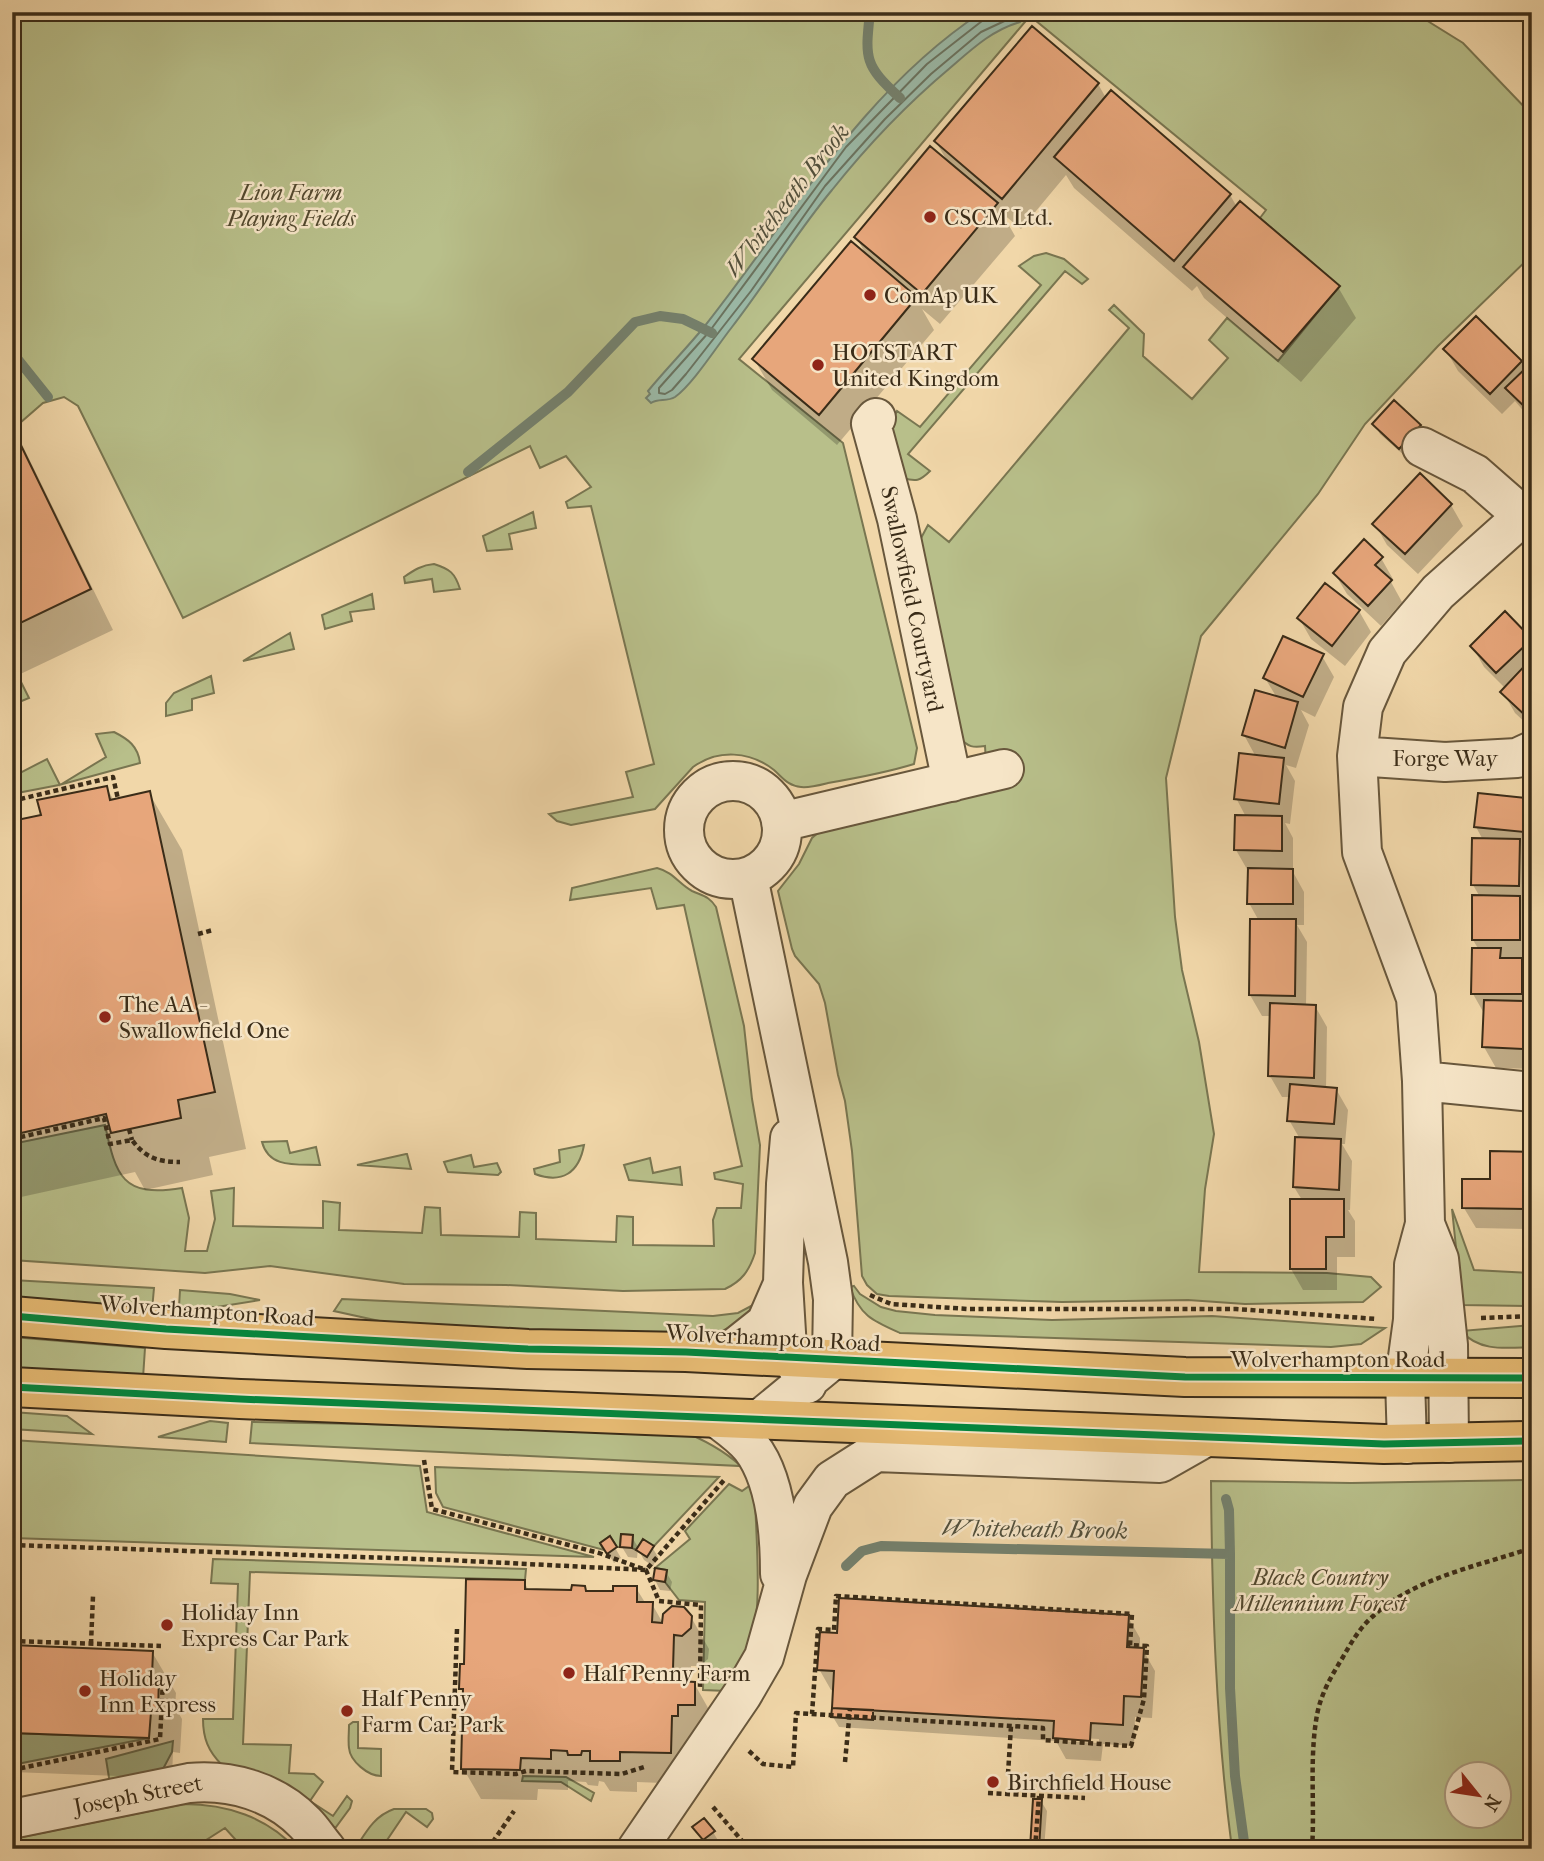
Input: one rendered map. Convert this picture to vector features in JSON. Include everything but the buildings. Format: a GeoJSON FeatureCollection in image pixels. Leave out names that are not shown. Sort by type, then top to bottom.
{"type":"FeatureCollection","features":[{"type":"Feature","properties":{"kind":"highway","name":"Wolverhampton Road"},"geometry":{"type":"LineString","coordinates":[[12,1316],[166,1329],[514,1348],[727,1354],[810,1366],[1185,1377],[1532,1378]]}},
{"type":"Feature","properties":{"kind":"highway"},"geometry":{"type":"LineString","coordinates":[[12,1387],[240,1399],[1204,1438],[1407,1444],[1532,1441]]}},
{"type":"Feature","properties":{"kind":"street","name":"Swallowfield Courtyard"},"geometry":{"type":"LineString","coordinates":[[876,418],[872,424],[895,513],[953,782]]}},
{"type":"Feature","properties":{"kind":"street"},"geometry":{"type":"LineString","coordinates":[[1407,1444],[1405,1379],[1413,1320],[1414,1265],[1425,1224],[1422,1081],[1416,998],[1362,852],[1357,756],[1363,707],[1387,652],[1438,592],[1528,520],[1475,474],[1422,447]]}},
{"type":"Feature","properties":{"kind":"street","name":"Forge Way"},"geometry":{"type":"LineString","coordinates":[[1357,756],[1445,762],[1517,758],[1532,751]]}},
{"type":"Feature","properties":{"kind":"street"},"geometry":{"type":"LineString","coordinates":[[781,822],[1004,769]]}},
{"type":"Feature","properties":{"kind":"street"},"geometry":{"type":"LineString","coordinates":[[735,781],[751,784],[765,793],[776,805],[781,822],[780,846],[773,858],[763,869],[748,877],[724,878],[710,874],[697,864],[688,850],[684,834],[685,817],[692,802],[704,790],[718,783],[735,781]]}},
{"type":"Feature","properties":{"kind":"street"},"geometry":{"type":"LineString","coordinates":[[748,877],[828,1262],[833,1299],[810,1366],[759,1420]]}},
{"type":"Feature","properties":{"kind":"street"},"geometry":{"type":"LineString","coordinates":[[1422,1081],[1532,1092]]}},
{"type":"Feature","properties":{"kind":"street"},"geometry":{"type":"LineString","coordinates":[[794,1094],[786,1184],[783,1283],[787,1349],[810,1366],[814,1395],[854,1424]]}},
{"type":"Feature","properties":{"kind":"street"},"geometry":{"type":"LineString","coordinates":[[1425,1224],[1439,1259],[1449,1379],[1450,1443]]}},
{"type":"Feature","properties":{"kind":"street"},"geometry":{"type":"LineString","coordinates":[[727,1354],[766,1323],[783,1283]]}},
{"type":"Feature","properties":{"kind":"street"},"geometry":{"type":"LineString","coordinates":[[717,1418],[752,1448],[773,1497],[780,1537],[776,1615]]}},
{"type":"Feature","properties":{"kind":"street"},"geometry":{"type":"LineString","coordinates":[[636,1849],[742,1695],[764,1657],[787,1575],[813,1506],[832,1480],[876,1452],[1160,1463],[1204,1438]]}},
{"type":"Feature","properties":{"kind":"street","name":"Joseph Street"},"geometry":{"type":"LineString","coordinates":[[12,1819],[189,1783],[218,1781],[261,1794],[282,1805],[304,1822],[326,1849]]}},
{"type":"Feature","properties":{"kind":"path"},"geometry":{"type":"LineString","coordinates":[[12,801],[113,777],[118,799]]}},
{"type":"Feature","properties":{"kind":"path"},"geometry":{"type":"LineString","coordinates":[[198,934],[213,930]]}},
{"type":"Feature","properties":{"kind":"path"},"geometry":{"type":"LineString","coordinates":[[12,1139],[104,1118],[110,1144],[132,1140]]}},
{"type":"Feature","properties":{"kind":"path"},"geometry":{"type":"LineString","coordinates":[[129,1129],[139,1150],[151,1158],[180,1162]]}},
{"type":"Feature","properties":{"kind":"path"},"geometry":{"type":"LineString","coordinates":[[868,1293],[891,1304],[968,1308],[1236,1310],[1379,1320]]}},
{"type":"Feature","properties":{"kind":"path"},"geometry":{"type":"LineString","coordinates":[[1477,1319],[1532,1315]]}},
{"type":"Feature","properties":{"kind":"path"},"geometry":{"type":"LineString","coordinates":[[424,1460],[432,1509],[599,1553],[646,1570],[659,1601],[701,1605],[699,1693]]}},
{"type":"Feature","properties":{"kind":"path"},"geometry":{"type":"LineString","coordinates":[[646,1570],[733,1471]]}},
{"type":"Feature","properties":{"kind":"path"},"geometry":{"type":"LineString","coordinates":[[12,1545],[448,1560],[646,1570]]}},
{"type":"Feature","properties":{"kind":"path"},"geometry":{"type":"LineString","coordinates":[[1312,1849],[1317,1715],[1325,1687],[1355,1637],[1371,1618],[1398,1596],[1424,1582],[1532,1548]]}},
{"type":"Feature","properties":{"kind":"path"},"geometry":{"type":"LineString","coordinates":[[91,1644],[93,1596]]}},
{"type":"Feature","properties":{"kind":"path"},"geometry":{"type":"LineString","coordinates":[[747,1741],[750,1751],[764,1765],[793,1767],[796,1713],[812,1714],[850,1716],[1043,1728],[1043,1740],[1132,1746],[1144,1699],[1147,1646],[1130,1645],[1132,1614],[836,1596],[834,1630],[818,1629],[812,1714]]}},
{"type":"Feature","properties":{"kind":"path"},"geometry":{"type":"LineString","coordinates":[[457,1629],[452,1772],[622,1774],[648,1765]]}},
{"type":"Feature","properties":{"kind":"path"},"geometry":{"type":"LineString","coordinates":[[12,1641],[161,1646]]}},
{"type":"Feature","properties":{"kind":"path"},"geometry":{"type":"LineString","coordinates":[[12,1770],[160,1739],[163,1680]]}},
{"type":"Feature","properties":{"kind":"path"},"geometry":{"type":"LineString","coordinates":[[845,1762],[850,1709]]}},
{"type":"Feature","properties":{"kind":"path"},"geometry":{"type":"LineString","coordinates":[[1008,1774],[1011,1726]]}},
{"type":"Feature","properties":{"kind":"path"},"geometry":{"type":"LineString","coordinates":[[988,1793],[1085,1798]]}},
{"type":"Feature","properties":{"kind":"path"},"geometry":{"type":"LineString","coordinates":[[1035,1849],[1039,1796]]}},
{"type":"Feature","properties":{"kind":"path"},"geometry":{"type":"LineString","coordinates":[[709,1803],[749,1849]]}},
{"type":"Feature","properties":{"kind":"path"},"geometry":{"type":"LineString","coordinates":[[488,1849],[514,1811]]}},
{"type":"Feature","properties":{"kind":"green space","name":"Lion Farm Playing Fields"},"geometry":{"type":"Polygon","coordinates":[[[12,12],[1413,12],[1463,43],[1532,115],[1532,255],[1438,346],[1365,424],[1318,494],[1201,636],[1166,778],[1175,917],[1182,970],[1199,1042],[1214,1134],[1205,1189],[1199,1272],[1327,1273],[1371,1277],[1381,1287],[1363,1302],[1245,1304],[1188,1300],[1062,1302],[877,1294],[862,1276],[852,1151],[825,1003],[819,984],[792,949],[778,891],[799,864],[812,838],[819,832],[987,780],[985,746],[971,746],[960,738],[920,540],[928,525],[949,542],[1129,328],[1109,310],[1114,305],[1144,334],[1143,356],[1192,399],[1228,358],[1209,340],[1227,318],[1278,361],[1339,286],[1260,218],[1266,210],[1030,16],[739,359],[843,443],[917,748],[914,764],[804,787],[789,783],[755,759],[723,755],[693,767],[655,809],[571,825],[557,821],[549,814],[633,797],[626,772],[654,764],[591,506],[568,508],[566,502],[591,487],[566,456],[540,468],[530,446],[183,618],[78,406],[64,397],[43,403],[13,429],[12,12]]]}},
{"type":"Feature","properties":{"kind":"green space"},"geometry":{"type":"Polygon","coordinates":[[[1046,253],[1064,259],[1088,279],[1082,284],[1065,271],[908,454],[930,471],[918,480],[903,478],[889,427],[897,411],[920,427],[1041,285],[1019,266],[1034,256],[1046,253]]]}},
{"type":"Feature","properties":{"kind":"green space"},"geometry":{"type":"Polygon","coordinates":[[[533,512],[536,528],[509,534],[512,549],[487,551],[483,536],[533,512]]]}},
{"type":"Feature","properties":{"kind":"green space"},"geometry":{"type":"Polygon","coordinates":[[[434,564],[451,572],[460,589],[434,592],[432,579],[405,583],[404,577],[408,574],[434,564]]]}},
{"type":"Feature","properties":{"kind":"green space"},"geometry":{"type":"Polygon","coordinates":[[[372,594],[374,609],[350,612],[352,621],[325,629],[322,615],[372,594]]]}},
{"type":"Feature","properties":{"kind":"green space"},"geometry":{"type":"Polygon","coordinates":[[[290,633],[294,649],[243,661],[290,633]]]}},
{"type":"Feature","properties":{"kind":"green space"},"geometry":{"type":"Polygon","coordinates":[[[12,664],[29,698],[12,705],[12,664]]]}},
{"type":"Feature","properties":{"kind":"green space"},"geometry":{"type":"Polygon","coordinates":[[[211,676],[214,693],[192,699],[192,710],[166,716],[166,703],[174,693],[211,676]]]}},
{"type":"Feature","properties":{"kind":"green space"},"geometry":{"type":"Polygon","coordinates":[[[114,732],[128,740],[137,752],[140,763],[61,785],[106,757],[96,734],[114,732]]]}},
{"type":"Feature","properties":{"kind":"green space"},"geometry":{"type":"Polygon","coordinates":[[[47,759],[60,785],[12,794],[12,777],[47,759]]]}},
{"type":"Feature","properties":{"kind":"green space"},"geometry":{"type":"Polygon","coordinates":[[[657,868],[708,898],[716,907],[744,1026],[760,1145],[755,1253],[744,1275],[736,1283],[725,1289],[623,1291],[506,1285],[404,1284],[270,1266],[205,1273],[12,1260],[12,1144],[105,1125],[113,1158],[125,1179],[146,1190],[182,1188],[189,1218],[185,1251],[207,1251],[215,1219],[211,1191],[234,1188],[233,1226],[323,1228],[323,1201],[340,1203],[339,1230],[422,1233],[425,1207],[440,1208],[441,1235],[519,1237],[520,1212],[536,1213],[536,1239],[616,1242],[617,1216],[633,1217],[633,1245],[714,1246],[713,1220],[717,1208],[741,1208],[743,1184],[715,1179],[714,1173],[742,1166],[684,905],[657,909],[651,888],[570,900],[572,888],[657,868]]]}},
{"type":"Feature","properties":{"kind":"green space"},"geometry":{"type":"Polygon","coordinates":[[[287,1141],[290,1153],[316,1147],[320,1165],[277,1161],[266,1151],[262,1142],[287,1141]]]}},
{"type":"Feature","properties":{"kind":"green space"},"geometry":{"type":"Polygon","coordinates":[[[584,1145],[578,1163],[568,1174],[553,1178],[535,1174],[534,1169],[560,1162],[559,1150],[584,1145]]]}},
{"type":"Feature","properties":{"kind":"green space"},"geometry":{"type":"Polygon","coordinates":[[[406,1154],[411,1169],[357,1165],[406,1154]]]}},
{"type":"Feature","properties":{"kind":"green space"},"geometry":{"type":"Polygon","coordinates":[[[471,1155],[474,1167],[497,1163],[501,1172],[498,1175],[448,1172],[444,1162],[471,1155]]]}},
{"type":"Feature","properties":{"kind":"green space"},"geometry":{"type":"Polygon","coordinates":[[[650,1158],[653,1173],[680,1167],[682,1185],[629,1180],[624,1165],[650,1158]]]}},
{"type":"Feature","properties":{"kind":"green space"},"geometry":{"type":"Polygon","coordinates":[[[1452,1209],[1474,1270],[1532,1273],[1532,1306],[1462,1305],[1452,1209]]]}},
{"type":"Feature","properties":{"kind":"green space"},"geometry":{"type":"Polygon","coordinates":[[[12,1280],[154,1288],[152,1310],[12,1298],[12,1280]]]}},
{"type":"Feature","properties":{"kind":"green space"},"geometry":{"type":"Polygon","coordinates":[[[854,1286],[860,1294],[881,1307],[935,1315],[1052,1320],[1212,1316],[1385,1328],[1361,1344],[1331,1347],[900,1333],[875,1321],[863,1311],[850,1287],[854,1286]]]}},
{"type":"Feature","properties":{"kind":"green space"},"geometry":{"type":"Polygon","coordinates":[[[180,1290],[230,1294],[260,1300],[217,1307],[179,1307],[180,1290]]]}},
{"type":"Feature","properties":{"kind":"green space"},"geometry":{"type":"Polygon","coordinates":[[[342,1299],[713,1316],[738,1313],[755,1304],[733,1325],[705,1337],[402,1326],[334,1311],[342,1299]]]}},
{"type":"Feature","properties":{"kind":"green space"},"geometry":{"type":"Polygon","coordinates":[[[1532,1325],[1532,1347],[1485,1346],[1468,1338],[1461,1331],[1532,1325]]]}},
{"type":"Feature","properties":{"kind":"green space"},"geometry":{"type":"Polygon","coordinates":[[[12,1337],[145,1348],[143,1378],[12,1369],[12,1337]]]}},
{"type":"Feature","properties":{"kind":"green space"},"geometry":{"type":"Polygon","coordinates":[[[12,1412],[67,1416],[92,1434],[12,1429],[12,1412]]]}},
{"type":"Feature","properties":{"kind":"green space"},"geometry":{"type":"Polygon","coordinates":[[[210,1421],[228,1423],[226,1442],[158,1437],[210,1421]]]}},
{"type":"Feature","properties":{"kind":"green space"},"geometry":{"type":"Polygon","coordinates":[[[252,1422],[679,1430],[712,1445],[741,1466],[250,1443],[252,1422]]]}},
{"type":"Feature","properties":{"kind":"green space"},"geometry":{"type":"Polygon","coordinates":[[[12,1440],[420,1466],[427,1512],[594,1557],[12,1538],[12,1440]]]}},
{"type":"Feature","properties":{"kind":"green space"},"geometry":{"type":"Polygon","coordinates":[[[435,1467],[719,1477],[654,1546],[643,1540],[636,1550],[632,1548],[633,1535],[621,1534],[620,1547],[617,1547],[610,1536],[600,1543],[604,1550],[443,1507],[436,1493],[435,1467]]]}},
{"type":"Feature","properties":{"kind":"green space","name":"Black Country Millennium Forest"},"geometry":{"type":"Polygon","coordinates":[[[1532,1480],[1532,1849],[1232,1849],[1216,1665],[1211,1481],[1351,1483],[1532,1480]]]}},
{"type":"Feature","properties":{"kind":"green space"},"geometry":{"type":"Polygon","coordinates":[[[729,1484],[742,1491],[752,1484],[755,1497],[758,1574],[754,1633],[743,1665],[727,1691],[703,1690],[705,1602],[679,1600],[665,1582],[667,1570],[655,1568],[690,1539],[685,1531],[729,1484]]]}},
{"type":"Feature","properties":{"kind":"green space"},"geometry":{"type":"Polygon","coordinates":[[[213,1559],[526,1569],[525,1580],[250,1572],[243,1744],[291,1745],[289,1773],[314,1774],[323,1782],[310,1801],[333,1816],[347,1796],[352,1801],[350,1808],[336,1827],[330,1828],[222,1765],[207,1744],[203,1719],[233,1719],[238,1584],[211,1583],[213,1559]]]}},
{"type":"Feature","properties":{"kind":"green space"},"geometry":{"type":"Polygon","coordinates":[[[358,1722],[358,1748],[381,1749],[381,1776],[365,1771],[350,1753],[349,1725],[358,1722]]]}},
{"type":"Feature","properties":{"kind":"green space"},"geometry":{"type":"Polygon","coordinates":[[[12,1733],[149,1738],[12,1765],[12,1733]]]}},
{"type":"Feature","properties":{"kind":"green space"},"geometry":{"type":"Polygon","coordinates":[[[173,1741],[172,1752],[163,1769],[110,1784],[106,1759],[173,1741]]]}},
{"type":"Feature","properties":{"kind":"green space"},"geometry":{"type":"Polygon","coordinates":[[[523,1776],[566,1777],[594,1793],[591,1801],[561,1782],[522,1781],[523,1776]]]}},
{"type":"Feature","properties":{"kind":"green space"},"geometry":{"type":"Polygon","coordinates":[[[184,1804],[245,1814],[272,1828],[296,1849],[244,1849],[225,1828],[192,1849],[12,1849],[12,1839],[184,1804]]]}},
{"type":"Feature","properties":{"kind":"green space"},"geometry":{"type":"Polygon","coordinates":[[[394,1809],[426,1809],[432,1813],[433,1819],[427,1827],[406,1812],[381,1849],[355,1849],[376,1820],[394,1809]]]}},
{"type":"Feature","properties":{"kind":"water"},"geometry":{"type":"Polygon","coordinates":[[[982,12],[1016,12],[1022,15],[1020,22],[991,35],[966,54],[888,126],[819,206],[689,383],[675,397],[651,403],[646,398],[650,394],[648,391],[704,327],[864,117],[900,79],[939,44],[982,12]]]}},
{"type":"Feature","properties":{"kind":"waterway","name":"Whiteheath Brook"},"geometry":{"type":"LineString","coordinates":[[870,12],[868,51],[873,69],[900,98]]}},
{"type":"Feature","properties":{"kind":"waterway","name":"Whiteheath Brook"},"geometry":{"type":"LineString","coordinates":[[468,472],[568,392],[635,322],[660,316],[683,319],[712,333]]}},
{"type":"Feature","properties":{"kind":"waterway"},"geometry":{"type":"LineString","coordinates":[[12,352],[48,397]]}},
{"type":"Feature","properties":{"kind":"waterway","name":"Whiteheath Brook"},"geometry":{"type":"LineString","coordinates":[[1226,1499],[1229,1510],[1230,1554]]}},
{"type":"Feature","properties":{"kind":"waterway","name":"Whiteheath Brook"},"geometry":{"type":"LineString","coordinates":[[846,1566],[862,1551],[881,1546],[1230,1554],[1230,1688],[1235,1776],[1245,1849]]}},
{"type":"Feature","properties":{"kind":"cycle path"},"geometry":{"type":"LineString","coordinates":[[12,1316],[166,1329],[528,1349],[686,1352],[1185,1377],[1532,1378]]}},
{"type":"Feature","properties":{"kind":"cycle path"},"geometry":{"type":"LineString","coordinates":[[12,1387],[240,1399],[1384,1444],[1532,1441]]}},
{"type":"Feature","properties":{"kind":"place","name":"CSCM Ltd."},"geometry":{"type":"Point","coordinates":[930,217]}},
{"type":"Feature","properties":{"kind":"place","name":"ComAp UK"},"geometry":{"type":"Point","coordinates":[870,295]}},
{"type":"Feature","properties":{"kind":"place","name":"HOTSTART United Kingdom"},"geometry":{"type":"Point","coordinates":[818,365]}},
{"type":"Feature","properties":{"kind":"place","name":"The AA - Swallowfield One"},"geometry":{"type":"Point","coordinates":[105,1017]}},
{"type":"Feature","properties":{"kind":"place","name":"Holiday Inn Express Car Park"},"geometry":{"type":"Point","coordinates":[167,1625]}},
{"type":"Feature","properties":{"kind":"place","name":"Half Penny Farm"},"geometry":{"type":"Point","coordinates":[569,1673]}},
{"type":"Feature","properties":{"kind":"place","name":"Holiday Inn Express"},"geometry":{"type":"Point","coordinates":[85,1691]}},
{"type":"Feature","properties":{"kind":"place","name":"Half Penny Farm Car Park"},"geometry":{"type":"Point","coordinates":[347,1711]}},
{"type":"Feature","properties":{"kind":"place","name":"Birchfield House"},"geometry":{"type":"Point","coordinates":[993,1782]}}]}
